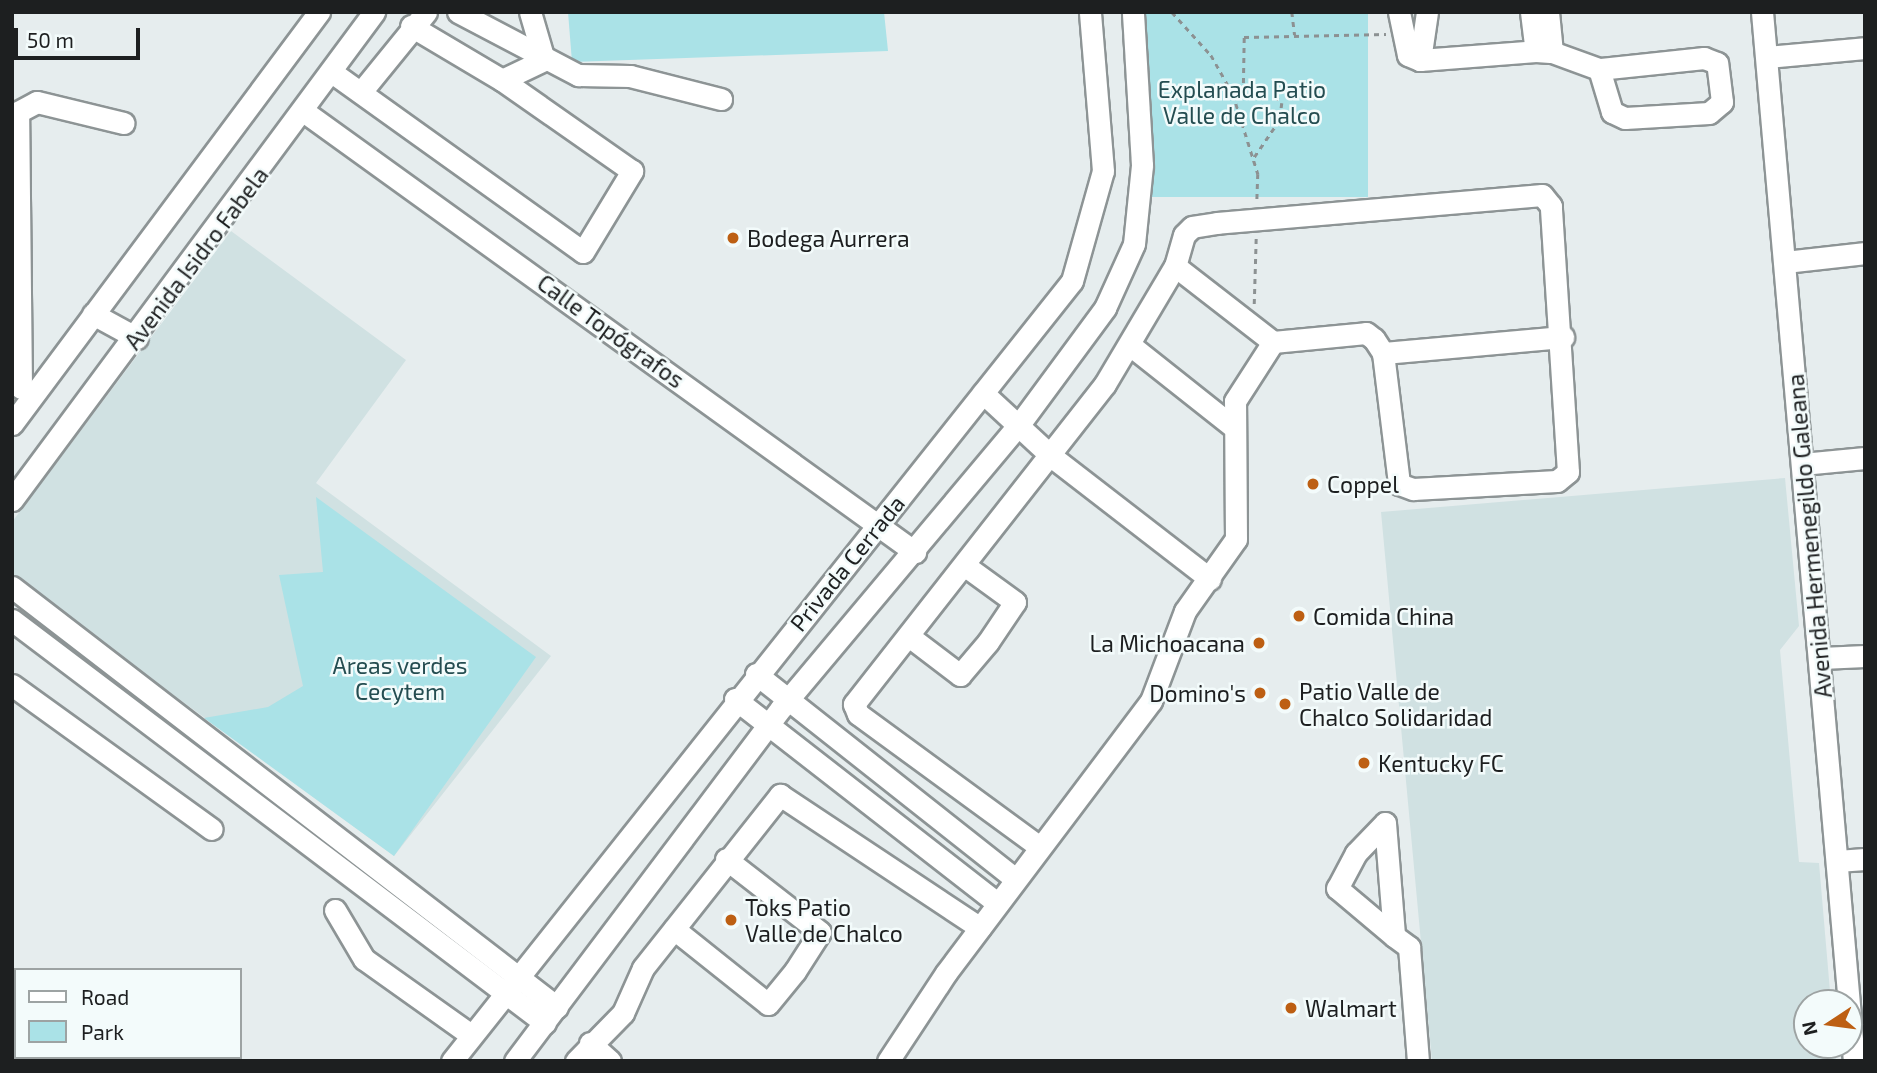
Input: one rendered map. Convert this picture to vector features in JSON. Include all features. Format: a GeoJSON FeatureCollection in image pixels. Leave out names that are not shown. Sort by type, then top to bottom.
{"type":"FeatureCollection","features":[{"type":"Feature","properties":{"kind":"street"},"geometry":{"type":"LineString","coordinates":[[12,424],[25,388],[93,314],[319,12]]}},
{"type":"Feature","properties":{"kind":"street","name":"Avenida Isidro Fabela"},"geometry":{"type":"LineString","coordinates":[[12,500],[306,113],[374,12]]}},
{"type":"Feature","properties":{"kind":"street"},"geometry":{"type":"LineString","coordinates":[[458,12],[544,60],[578,75],[630,76],[721,99]]}},
{"type":"Feature","properties":{"kind":"street"},"geometry":{"type":"LineString","coordinates":[[530,12],[544,60]]}},
{"type":"Feature","properties":{"kind":"street","name":"Privada Cerrada"},"geometry":{"type":"LineString","coordinates":[[452,1061],[735,698],[1050,314],[1091,229],[1103,171],[1090,12]]}},
{"type":"Feature","properties":{"kind":"street","name":"Privada Cerrada"},"geometry":{"type":"LineString","coordinates":[[515,1061],[767,727],[1018,426],[1105,308],[1134,244],[1142,165],[1133,12]]}},
{"type":"Feature","properties":{"kind":"street"},"geometry":{"type":"LineString","coordinates":[[1399,12],[1408,55],[1420,60],[1544,52],[1600,69],[1704,58],[1717,63],[1722,102],[1709,113],[1625,118],[1612,112],[1600,69]]}},
{"type":"Feature","properties":{"kind":"street"},"geometry":{"type":"LineString","coordinates":[[1420,60],[1427,12]]}},
{"type":"Feature","properties":{"kind":"street"},"geometry":{"type":"LineString","coordinates":[[1531,12],[1544,52]]}},
{"type":"Feature","properties":{"kind":"street"},"geometry":{"type":"LineString","coordinates":[[1544,52],[1548,12]]}},
{"type":"Feature","properties":{"kind":"street","name":"Avenida Hermenegildo Galeana"},"geometry":{"type":"LineString","coordinates":[[1762,12],[1821,658],[1854,1061]]}},
{"type":"Feature","properties":{"kind":"street"},"geometry":{"type":"LineString","coordinates":[[333,72],[583,252],[632,171],[419,19],[361,92]]}},
{"type":"Feature","properties":{"kind":"street"},"geometry":{"type":"LineString","coordinates":[[1766,57],[1865,48]]}},
{"type":"Feature","properties":{"kind":"street"},"geometry":{"type":"LineString","coordinates":[[502,80],[544,60]]}},
{"type":"Feature","properties":{"kind":"street"},"geometry":{"type":"LineString","coordinates":[[25,388],[15,202],[18,112],[25,104],[124,122]]}},
{"type":"Feature","properties":{"kind":"street","name":"Calle Topógrafos"},"geometry":{"type":"LineString","coordinates":[[306,113],[880,523],[915,552]]}},
{"type":"Feature","properties":{"kind":"street"},"geometry":{"type":"LineString","coordinates":[[1040,847],[858,714],[854,704],[1051,456],[1130,345],[1175,266],[1192,227],[1542,195],[1551,206],[1563,337],[1568,472],[1557,481],[1413,489],[1399,484],[1383,352],[1366,333],[1273,342],[1253,323],[1175,266]]}},
{"type":"Feature","properties":{"kind":"street"},"geometry":{"type":"LineString","coordinates":[[1785,262],[1865,253]]}},
{"type":"Feature","properties":{"kind":"street"},"geometry":{"type":"LineString","coordinates":[[93,314],[136,338]]}},
{"type":"Feature","properties":{"kind":"street"},"geometry":{"type":"LineString","coordinates":[[1383,352],[1563,337]]}},
{"type":"Feature","properties":{"kind":"street"},"geometry":{"type":"LineString","coordinates":[[888,1061],[1016,879],[1126,743],[1151,701],[1185,611],[1236,539],[1231,425],[1235,401],[1273,342]]}},
{"type":"Feature","properties":{"kind":"street"},"geometry":{"type":"LineString","coordinates":[[1130,345],[1231,425]]}},
{"type":"Feature","properties":{"kind":"street"},"geometry":{"type":"LineString","coordinates":[[983,393],[1051,456],[1210,579]]}},
{"type":"Feature","properties":{"kind":"street"},"geometry":{"type":"LineString","coordinates":[[1802,464],[1865,458]]}},
{"type":"Feature","properties":{"kind":"street"},"geometry":{"type":"LineString","coordinates":[[910,636],[960,675],[988,642],[1015,602],[964,565]]}},
{"type":"Feature","properties":{"kind":"street"},"geometry":{"type":"LineString","coordinates":[[12,587],[232,755],[551,1015]]}},
{"type":"Feature","properties":{"kind":"street"},"geometry":{"type":"LineString","coordinates":[[12,620],[217,774],[511,984]]}},
{"type":"Feature","properties":{"kind":"street"},"geometry":{"type":"LineString","coordinates":[[1821,658],[1865,656]]}},
{"type":"Feature","properties":{"kind":"street"},"geometry":{"type":"LineString","coordinates":[[756,674],[787,702],[1016,879]]}},
{"type":"Feature","properties":{"kind":"street"},"geometry":{"type":"LineString","coordinates":[[12,685],[212,829]]}},
{"type":"Feature","properties":{"kind":"street"},"geometry":{"type":"LineString","coordinates":[[735,698],[767,727],[998,904]]}},
{"type":"Feature","properties":{"kind":"street"},"geometry":{"type":"LineString","coordinates":[[217,774],[232,755]]}},
{"type":"Feature","properties":{"kind":"street"},"geometry":{"type":"LineString","coordinates":[[576,1061],[590,1043],[623,1013],[636,978],[726,859],[780,796],[980,929]]}},
{"type":"Feature","properties":{"kind":"street"},"geometry":{"type":"LineString","coordinates":[[1394,936],[1395,916],[1385,823],[1356,853],[1337,887],[1394,936],[1409,947],[1418,1061]]}},
{"type":"Feature","properties":{"kind":"street"},"geometry":{"type":"LineString","coordinates":[[674,929],[768,1004],[795,971],[820,932],[726,859]]}},
{"type":"Feature","properties":{"kind":"street"},"geometry":{"type":"LineString","coordinates":[[1837,861],[1865,859]]}},
{"type":"Feature","properties":{"kind":"street"},"geometry":{"type":"LineString","coordinates":[[335,910],[363,959],[471,1035]]}},
{"type":"Feature","properties":{"kind":"street"},"geometry":{"type":"LineString","coordinates":[[590,1043],[610,1061]]}},
{"type":"Feature","properties":{"kind":"path"},"geometry":{"type":"LineString","coordinates":[[1172,12],[1211,55],[1233,94],[1254,158],[1256,222],[1253,323]]}},
{"type":"Feature","properties":{"kind":"path"},"geometry":{"type":"LineString","coordinates":[[1292,12],[1294,35]]}},
{"type":"Feature","properties":{"kind":"path"},"geometry":{"type":"LineString","coordinates":[[1242,93],[1244,37],[1403,33]]}},
{"type":"Feature","properties":{"kind":"path"},"geometry":{"type":"LineString","coordinates":[[1233,94],[1242,93],[1282,103],[1280,120],[1254,158]]}},
{"type":"Feature","properties":{"kind":"shaded area"},"geometry":{"type":"Polygon","coordinates":[[[231,231],[406,360],[316,483],[551,656],[394,856],[12,577],[12,522],[231,231]]]}},
{"type":"Feature","properties":{"kind":"shaded area"},"geometry":{"type":"Polygon","coordinates":[[[1785,478],[1799,626],[1780,650],[1799,862],[1819,863],[1830,989],[1793,989],[1793,1059],[1836,1061],[1432,1061],[1381,512],[1785,478]]]}},
{"type":"Feature","properties":{"kind":"green space"},"geometry":{"type":"Polygon","coordinates":[[[568,12],[884,12],[888,51],[572,62],[568,12]]]}},
{"type":"Feature","properties":{"kind":"green space","name":"Explanada Patio Valle de Chalco"},"geometry":{"type":"Polygon","coordinates":[[[1144,12],[1368,12],[1368,197],[1144,197],[1144,12]]]}},
{"type":"Feature","properties":{"kind":"green space","name":"Areas verdes Cecytem"},"geometry":{"type":"Polygon","coordinates":[[[316,497],[536,657],[394,856],[204,718],[268,707],[303,686],[279,575],[323,572],[316,497]]]}},
{"type":"Feature","properties":{"kind":"place","name":"Bodega Aurrera"},"geometry":{"type":"Point","coordinates":[733,238]}},
{"type":"Feature","properties":{"kind":"place","name":"Coppel"},"geometry":{"type":"Point","coordinates":[1313,484]}},
{"type":"Feature","properties":{"kind":"place","name":"Comida China"},"geometry":{"type":"Point","coordinates":[1299,616]}},
{"type":"Feature","properties":{"kind":"place","name":"La Michoacana"},"geometry":{"type":"Point","coordinates":[1259,643]}},
{"type":"Feature","properties":{"kind":"place","name":"Domino's"},"geometry":{"type":"Point","coordinates":[1260,693]}},
{"type":"Feature","properties":{"kind":"place","name":"Patio Valle de Chalco Solidaridad"},"geometry":{"type":"Point","coordinates":[1285,704]}},
{"type":"Feature","properties":{"kind":"place","name":"Kentucky FC"},"geometry":{"type":"Point","coordinates":[1364,763]}},
{"type":"Feature","properties":{"kind":"place","name":"Toks Patio Valle de Chalco"},"geometry":{"type":"Point","coordinates":[731,920]}},
{"type":"Feature","properties":{"kind":"place","name":"Walmart"},"geometry":{"type":"Point","coordinates":[1291,1008]}}]}
